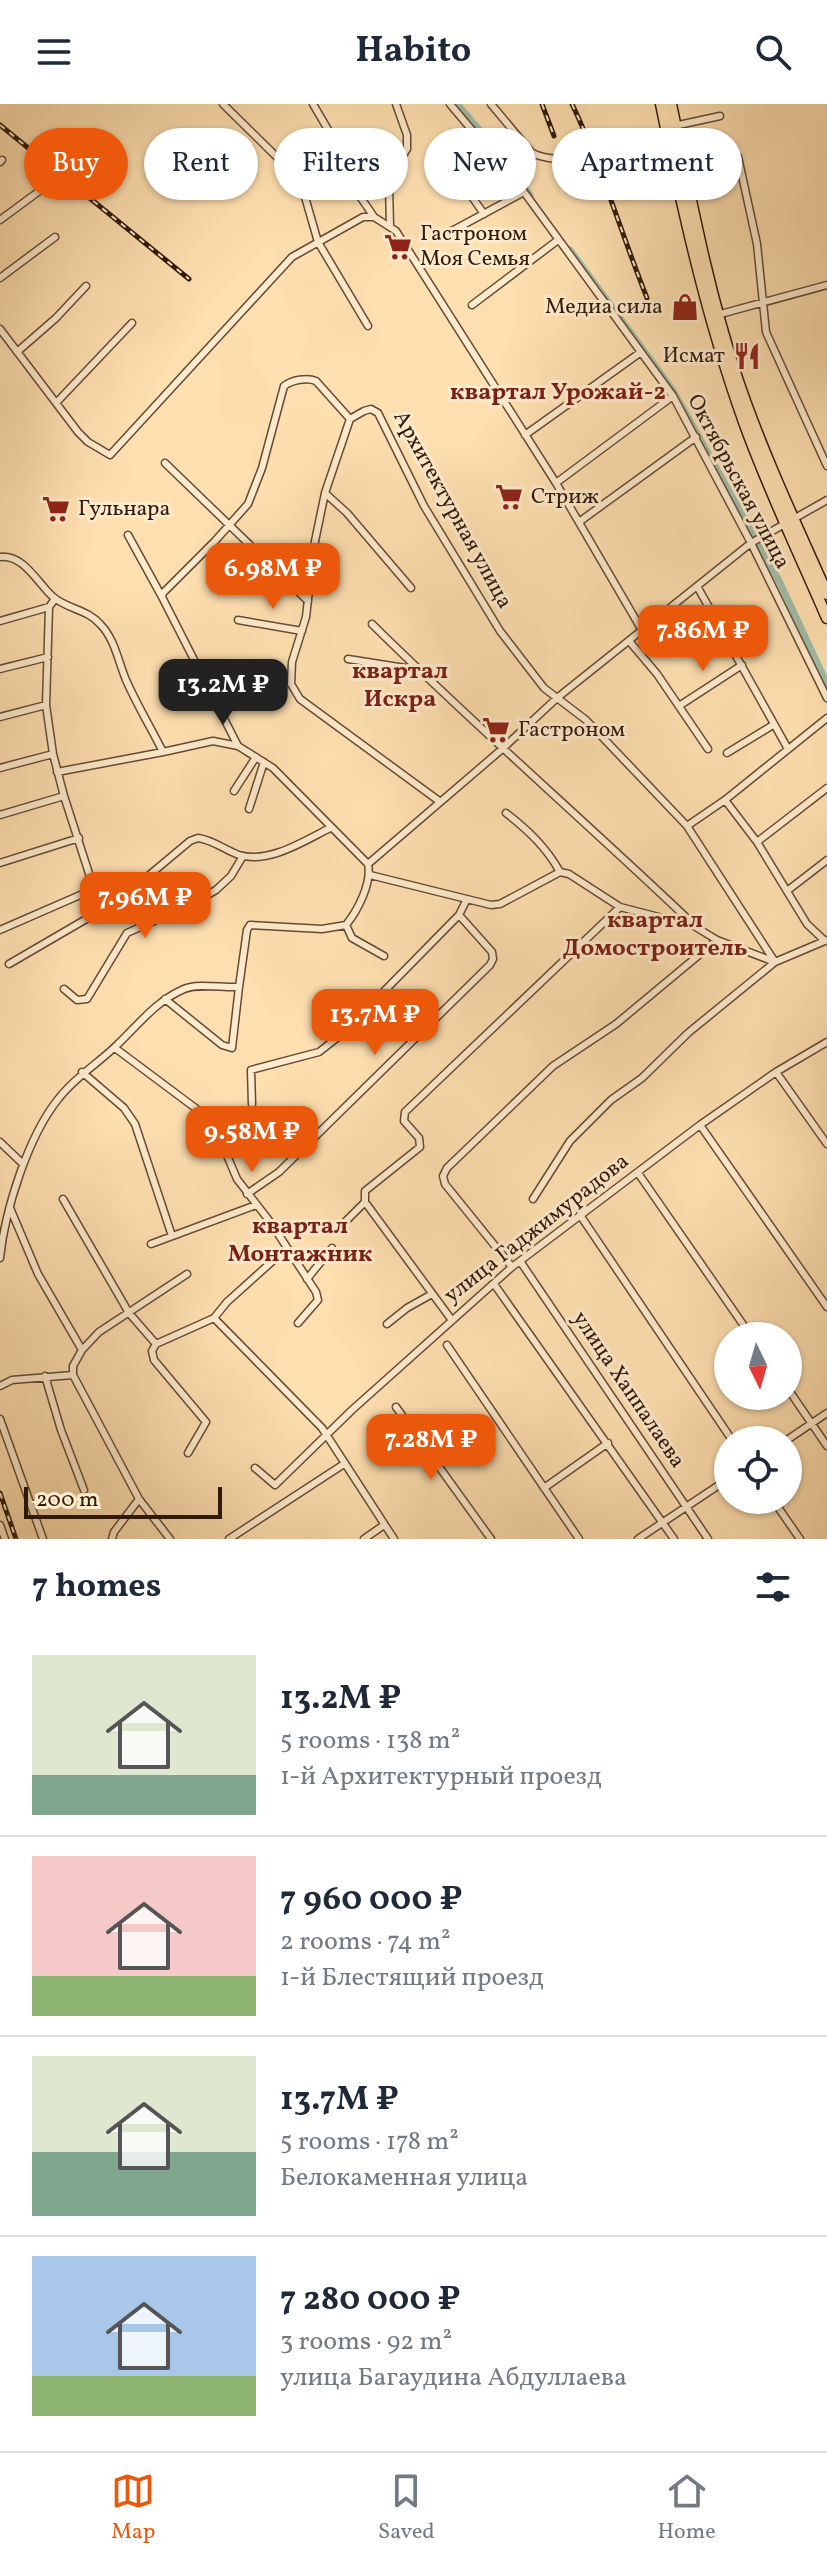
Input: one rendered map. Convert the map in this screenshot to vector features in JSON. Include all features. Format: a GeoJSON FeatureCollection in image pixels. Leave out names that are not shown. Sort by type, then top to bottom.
{"type":"FeatureCollection","features":[{"type":"Feature","properties":{"kind":"main road"},"geometry":{"type":"LineString","coordinates":[[661,104],[671,127]]}},
{"type":"Feature","properties":{"kind":"main road"},"geometry":{"type":"LineString","coordinates":[[671,104],[671,127]]}},
{"type":"Feature","properties":{"kind":"main road"},"geometry":{"type":"LineString","coordinates":[[687,200],[713,315],[744,424],[827,594]]}},
{"type":"Feature","properties":{"kind":"main road"},"geometry":{"type":"LineString","coordinates":[[790,521],[827,618]]}},
{"type":"Feature","properties":{"kind":"street"},"geometry":{"type":"LineString","coordinates":[[223,104],[289,169],[303,190],[318,242],[368,326]]}},
{"type":"Feature","properties":{"kind":"street"},"geometry":{"type":"LineString","coordinates":[[313,104],[341,152],[353,186],[374,217],[390,226],[556,483],[643,632]]}},
{"type":"Feature","properties":{"kind":"street"},"geometry":{"type":"LineString","coordinates":[[390,226],[389,185],[392,173],[407,149],[407,135],[396,104]]}},
{"type":"Feature","properties":{"kind":"street","name":"Октябрьская улица"},"geometry":{"type":"LineString","coordinates":[[450,104],[470,128]]}},
{"type":"Feature","properties":{"kind":"street"},"geometry":{"type":"LineString","coordinates":[[491,104],[531,152],[540,158],[552,158]]}},
{"type":"Feature","properties":{"kind":"street"},"geometry":{"type":"LineString","coordinates":[[671,127],[720,116]]}},
{"type":"Feature","properties":{"kind":"street"},"geometry":{"type":"LineString","coordinates":[[742,175],[757,244],[766,332],[827,466]]}},
{"type":"Feature","properties":{"kind":"street"},"geometry":{"type":"LineString","coordinates":[[0,220],[27,200]]}},
{"type":"Feature","properties":{"kind":"street"},"geometry":{"type":"LineString","coordinates":[[474,200],[484,214]]}},
{"type":"Feature","properties":{"kind":"street"},"geometry":{"type":"LineString","coordinates":[[450,232],[509,200]]}},
{"type":"Feature","properties":{"kind":"street","name":"Октябрьская улица"},"geometry":{"type":"LineString","coordinates":[[530,200],[673,396],[754,541],[827,698]]}},
{"type":"Feature","properties":{"kind":"street"},"geometry":{"type":"LineString","coordinates":[[0,329],[88,442],[110,455],[292,257],[353,220],[374,217]]}},
{"type":"Feature","properties":{"kind":"street"},"geometry":{"type":"LineString","coordinates":[[0,278],[55,237]]}},
{"type":"Feature","properties":{"kind":"street"},"geometry":{"type":"LineString","coordinates":[[472,305],[558,240]]}},
{"type":"Feature","properties":{"kind":"street"},"geometry":{"type":"LineString","coordinates":[[713,315],[827,285]]}},
{"type":"Feature","properties":{"kind":"street"},"geometry":{"type":"LineString","coordinates":[[17,352],[86,286]]}},
{"type":"Feature","properties":{"kind":"street"},"geometry":{"type":"LineString","coordinates":[[56,403],[132,323]]}},
{"type":"Feature","properties":{"kind":"street"},"geometry":{"type":"LineString","coordinates":[[525,435],[641,352]]}},
{"type":"Feature","properties":{"kind":"street"},"geometry":{"type":"LineString","coordinates":[[162,597],[248,504],[284,386],[290,381],[316,381],[350,419],[325,493],[314,546],[308,601],[292,662],[291,684],[294,693],[439,801]]}},
{"type":"Feature","properties":{"kind":"street"},"geometry":{"type":"LineString","coordinates":[[556,483],[673,396]]}},
{"type":"Feature","properties":{"kind":"street","name":"Архитектурная улица"},"geometry":{"type":"LineString","coordinates":[[350,419],[371,409],[378,413],[424,506],[500,631],[544,688],[586,720],[687,826],[775,962]]}},
{"type":"Feature","properties":{"kind":"street"},"geometry":{"type":"LineString","coordinates":[[579,522],[696,437]]}},
{"type":"Feature","properties":{"kind":"street"},"geometry":{"type":"LineString","coordinates":[[165,463],[308,601]]}},
{"type":"Feature","properties":{"kind":"street"},"geometry":{"type":"LineString","coordinates":[[325,493],[347,513],[411,588]]}},
{"type":"Feature","properties":{"kind":"street"},"geometry":{"type":"LineString","coordinates":[[368,864],[557,698],[697,586],[754,541],[827,500]]}},
{"type":"Feature","properties":{"kind":"street"},"geometry":{"type":"LineString","coordinates":[[128,535],[238,746]]}},
{"type":"Feature","properties":{"kind":"street"},"geometry":{"type":"LineString","coordinates":[[0,557],[11,557],[25,566],[55,599],[91,615],[107,631],[130,689],[163,752]]}},
{"type":"Feature","properties":{"kind":"street"},"geometry":{"type":"LineString","coordinates":[[697,586],[788,749]]}},
{"type":"Feature","properties":{"kind":"street"},"geometry":{"type":"LineString","coordinates":[[55,599],[49,607],[46,705],[57,772],[94,889]]}},
{"type":"Feature","properties":{"kind":"street"},"geometry":{"type":"LineString","coordinates":[[0,621],[49,607]]}},
{"type":"Feature","properties":{"kind":"street"},"geometry":{"type":"LineString","coordinates":[[238,620],[302,631]]}},
{"type":"Feature","properties":{"kind":"street"},"geometry":{"type":"LineString","coordinates":[[372,624],[501,750],[606,840],[694,926],[717,940],[775,962]]}},
{"type":"Feature","properties":{"kind":"street"},"geometry":{"type":"LineString","coordinates":[[630,642],[708,749]]}},
{"type":"Feature","properties":{"kind":"street"},"geometry":{"type":"LineString","coordinates":[[0,669],[48,657]]}},
{"type":"Feature","properties":{"kind":"street"},"geometry":{"type":"LineString","coordinates":[[348,659],[418,670]]}},
{"type":"Feature","properties":{"kind":"street"},"geometry":{"type":"LineString","coordinates":[[679,706],[742,665]]}},
{"type":"Feature","properties":{"kind":"street"},"geometry":{"type":"LineString","coordinates":[[0,717],[46,705]]}},
{"type":"Feature","properties":{"kind":"street"},"geometry":{"type":"LineString","coordinates":[[687,826],[725,800],[827,718]]}},
{"type":"Feature","properties":{"kind":"street"},"geometry":{"type":"LineString","coordinates":[[727,753],[773,725]]}},
{"type":"Feature","properties":{"kind":"street"},"geometry":{"type":"LineString","coordinates":[[57,772],[213,741],[238,746],[264,762],[293,788],[368,864],[370,875],[353,917],[346,925],[322,929],[250,925],[232,1048],[222,1045],[165,999]]}},
{"type":"Feature","properties":{"kind":"street"},"geometry":{"type":"LineString","coordinates":[[0,768],[53,754]]}},
{"type":"Feature","properties":{"kind":"street"},"geometry":{"type":"LineString","coordinates":[[234,791],[256,757]]}},
{"type":"Feature","properties":{"kind":"street"},"geometry":{"type":"LineString","coordinates":[[249,809],[264,762]]}},
{"type":"Feature","properties":{"kind":"street"},"geometry":{"type":"LineString","coordinates":[[757,842],[827,788]]}},
{"type":"Feature","properties":{"kind":"street"},"geometry":{"type":"LineString","coordinates":[[0,815],[64,796]]}},
{"type":"Feature","properties":{"kind":"street"},"geometry":{"type":"LineString","coordinates":[[533,1199],[570,1141],[611,1100],[642,1078],[688,1033],[775,962],[826,941],[807,924],[757,842],[725,800]]}},
{"type":"Feature","properties":{"kind":"street"},"geometry":{"type":"LineString","coordinates":[[506,813],[529,831],[550,854],[560,872]]}},
{"type":"Feature","properties":{"kind":"street"},"geometry":{"type":"LineString","coordinates":[[9,964],[100,911],[111,894],[141,882],[190,841],[198,838],[243,856],[261,856],[281,851],[330,828]]}},
{"type":"Feature","properties":{"kind":"street"},"geometry":{"type":"LineString","coordinates":[[0,863],[79,838]]}},
{"type":"Feature","properties":{"kind":"street"},"geometry":{"type":"LineString","coordinates":[[64,989],[83,1002],[127,933],[216,890],[231,876],[243,856]]}},
{"type":"Feature","properties":{"kind":"street"},"geometry":{"type":"LineString","coordinates":[[787,891],[827,860]]}},
{"type":"Feature","properties":{"kind":"street"},"geometry":{"type":"LineString","coordinates":[[370,875],[491,905],[500,904],[560,872],[569,874],[620,907],[694,926]]}},
{"type":"Feature","properties":{"kind":"street"},"geometry":{"type":"LineString","coordinates":[[0,930],[94,889],[111,894]]}},
{"type":"Feature","properties":{"kind":"street"},"geometry":{"type":"LineString","coordinates":[[252,1104],[251,1070],[319,1052],[342,1034],[459,915],[466,901]]}},
{"type":"Feature","properties":{"kind":"street"},"geometry":{"type":"LineString","coordinates":[[341,1226],[364,1199],[365,1191],[420,1147],[419,1138],[403,1116],[620,907]]}},
{"type":"Feature","properties":{"kind":"street"},"geometry":{"type":"LineString","coordinates":[[247,1194],[279,1172],[490,965],[492,952],[459,915]]}},
{"type":"Feature","properties":{"kind":"street"},"geometry":{"type":"LineString","coordinates":[[346,925],[352,938],[384,956]]}},
{"type":"Feature","properties":{"kind":"street"},"geometry":{"type":"LineString","coordinates":[[512,1267],[445,1184],[443,1176],[447,1168],[553,1066],[616,1024],[717,940]]}},
{"type":"Feature","properties":{"kind":"street"},"geometry":{"type":"LineString","coordinates":[[0,1258],[4,1224],[23,1164],[57,1099],[82,1072],[115,1048],[165,999],[187,987],[239,987]]}},
{"type":"Feature","properties":{"kind":"street","name":"улица Гаджимурадова"},"geometry":{"type":"LineString","coordinates":[[255,1468],[275,1485],[450,1318],[512,1267],[700,1125],[776,1072],[827,1042]]}},
{"type":"Feature","properties":{"kind":"street"},"geometry":{"type":"LineString","coordinates":[[115,1048],[206,1116],[247,1194],[271,1223],[316,1292],[318,1300],[298,1323]]}},
{"type":"Feature","properties":{"kind":"street"},"geometry":{"type":"LineString","coordinates":[[82,1072],[124,1108],[135,1124],[172,1236]]}},
{"type":"Feature","properties":{"kind":"street"},"geometry":{"type":"LineString","coordinates":[[776,1072],[827,1144]]}},
{"type":"Feature","properties":{"kind":"street"},"geometry":{"type":"LineString","coordinates":[[700,1125],[827,1307]]}},
{"type":"Feature","properties":{"kind":"street"},"geometry":{"type":"LineString","coordinates":[[0,1142],[23,1164]]}},
{"type":"Feature","properties":{"kind":"street"},"geometry":{"type":"LineString","coordinates":[[638,1173],[741,1322]]}},
{"type":"Feature","properties":{"kind":"street"},"geometry":{"type":"LineString","coordinates":[[63,1199],[129,1313],[156,1344]]}},
{"type":"Feature","properties":{"kind":"street"},"geometry":{"type":"LineString","coordinates":[[364,1199],[450,1318]]}},
{"type":"Feature","properties":{"kind":"street"},"geometry":{"type":"LineString","coordinates":[[151,1244],[256,1205]]}},
{"type":"Feature","properties":{"kind":"street"},"geometry":{"type":"LineString","coordinates":[[10,1208],[38,1274],[82,1350]]}},
{"type":"Feature","properties":{"kind":"street"},"geometry":{"type":"LineString","coordinates":[[580,1215],[723,1426]]}},
{"type":"Feature","properties":{"kind":"street"},"geometry":{"type":"LineString","coordinates":[[307,1279],[332,1248]]}},
{"type":"Feature","properties":{"kind":"street"},"geometry":{"type":"LineString","coordinates":[[188,1453],[206,1422],[154,1360],[152,1351],[156,1344],[214,1318],[227,1302],[286,1249]]}},
{"type":"Feature","properties":{"kind":"street","name":"улица Хаппалаева"},"geometry":{"type":"LineString","coordinates":[[520,1261],[708,1539]]}},
{"type":"Feature","properties":{"kind":"street"},"geometry":{"type":"LineString","coordinates":[[170,1539],[139,1499],[73,1375],[73,1366],[82,1350],[99,1332],[187,1274]]}},
{"type":"Feature","properties":{"kind":"street","name":"улица Хаппалаева"},"geometry":{"type":"LineString","coordinates":[[494,1284],[674,1539]]}},
{"type":"Feature","properties":{"kind":"street"},"geometry":{"type":"LineString","coordinates":[[387,1324],[432,1294]]}},
{"type":"Feature","properties":{"kind":"street"},"geometry":{"type":"LineString","coordinates":[[214,1318],[326,1434],[394,1539]]}},
{"type":"Feature","properties":{"kind":"street"},"geometry":{"type":"LineString","coordinates":[[447,1345],[579,1539]]}},
{"type":"Feature","properties":{"kind":"street"},"geometry":{"type":"LineString","coordinates":[[0,1386],[12,1380],[73,1375]]}},
{"type":"Feature","properties":{"kind":"street"},"geometry":{"type":"LineString","coordinates":[[45,1376],[84,1490]]}},
{"type":"Feature","properties":{"kind":"street"},"geometry":{"type":"LineString","coordinates":[[396,1407],[491,1539]]}},
{"type":"Feature","properties":{"kind":"street"},"geometry":{"type":"LineString","coordinates":[[802,1409],[827,1446]]}},
{"type":"Feature","properties":{"kind":"street"},"geometry":{"type":"LineString","coordinates":[[802,1430],[827,1413]]}},
{"type":"Feature","properties":{"kind":"street"},"geometry":{"type":"LineString","coordinates":[[0,1419],[43,1539]]}},
{"type":"Feature","properties":{"kind":"street"},"geometry":{"type":"LineString","coordinates":[[544,1488],[608,1443]]}},
{"type":"Feature","properties":{"kind":"street"},"geometry":{"type":"LineString","coordinates":[[229,1539],[344,1464]]}},
{"type":"Feature","properties":{"kind":"street"},"geometry":{"type":"LineString","coordinates":[[638,1539],[714,1488]]}},
{"type":"Feature","properties":{"kind":"street"},"geometry":{"type":"LineString","coordinates":[[112,1539],[139,1499]]}},
{"type":"Feature","properties":{"kind":"street"},"geometry":{"type":"LineString","coordinates":[[783,1514],[800,1539]]}},
{"type":"Feature","properties":{"kind":"street"},"geometry":{"type":"LineString","coordinates":[[0,1525],[5,1539]]}},
{"type":"Feature","properties":{"kind":"street"},"geometry":{"type":"LineString","coordinates":[[364,1539],[384,1525]]}},
{"type":"Feature","properties":{"kind":"waterway"},"geometry":{"type":"LineString","coordinates":[[457,104],[478,128]]}},
{"type":"Feature","properties":{"kind":"waterway"},"geometry":{"type":"LineString","coordinates":[[570,250],[672,389],[779,581],[827,684]]}},
{"type":"Feature","properties":{"kind":"railway"},"geometry":{"type":"LineString","coordinates":[[542,104],[552,131]]}},
{"type":"Feature","properties":{"kind":"railway"},"geometry":{"type":"LineString","coordinates":[[572,104],[647,298]]}},
{"type":"Feature","properties":{"kind":"railway"},"geometry":{"type":"LineString","coordinates":[[0,125],[189,279]]}},
{"type":"Feature","properties":{"kind":"railway"},"geometry":{"type":"LineString","coordinates":[[0,1493],[16,1539]]}},
{"type":"Feature","properties":{"kind":"place","name":"Гастроном Моя Семья"},"geometry":{"type":"Point","coordinates":[398,247]}},
{"type":"Feature","properties":{"kind":"place","name":"Медиа сила"},"geometry":{"type":"Point","coordinates":[685,307]}},
{"type":"Feature","properties":{"kind":"place","name":"Исмат"},"geometry":{"type":"Point","coordinates":[747,356]}},
{"type":"Feature","properties":{"kind":"place","name":"Стриж"},"geometry":{"type":"Point","coordinates":[509,497]}},
{"type":"Feature","properties":{"kind":"place","name":"Гульнара"},"geometry":{"type":"Point","coordinates":[56,509]}},
{"type":"Feature","properties":{"kind":"place","name":"Гастроном"},"geometry":{"type":"Point","coordinates":[496,730]}},
{"type":"Feature","properties":{"kind":"district","name":"квартал Урожай-2"},"geometry":{"type":"Point","coordinates":[558,393]}},
{"type":"Feature","properties":{"kind":"district","name":"квартал Искра"},"geometry":{"type":"Point","coordinates":[400,686]}},
{"type":"Feature","properties":{"kind":"district","name":"квартал Домостроитель"},"geometry":{"type":"Point","coordinates":[655,935]}},
{"type":"Feature","properties":{"kind":"district","name":"квартал Монтажник"},"geometry":{"type":"Point","coordinates":[300,1241]}}]}
